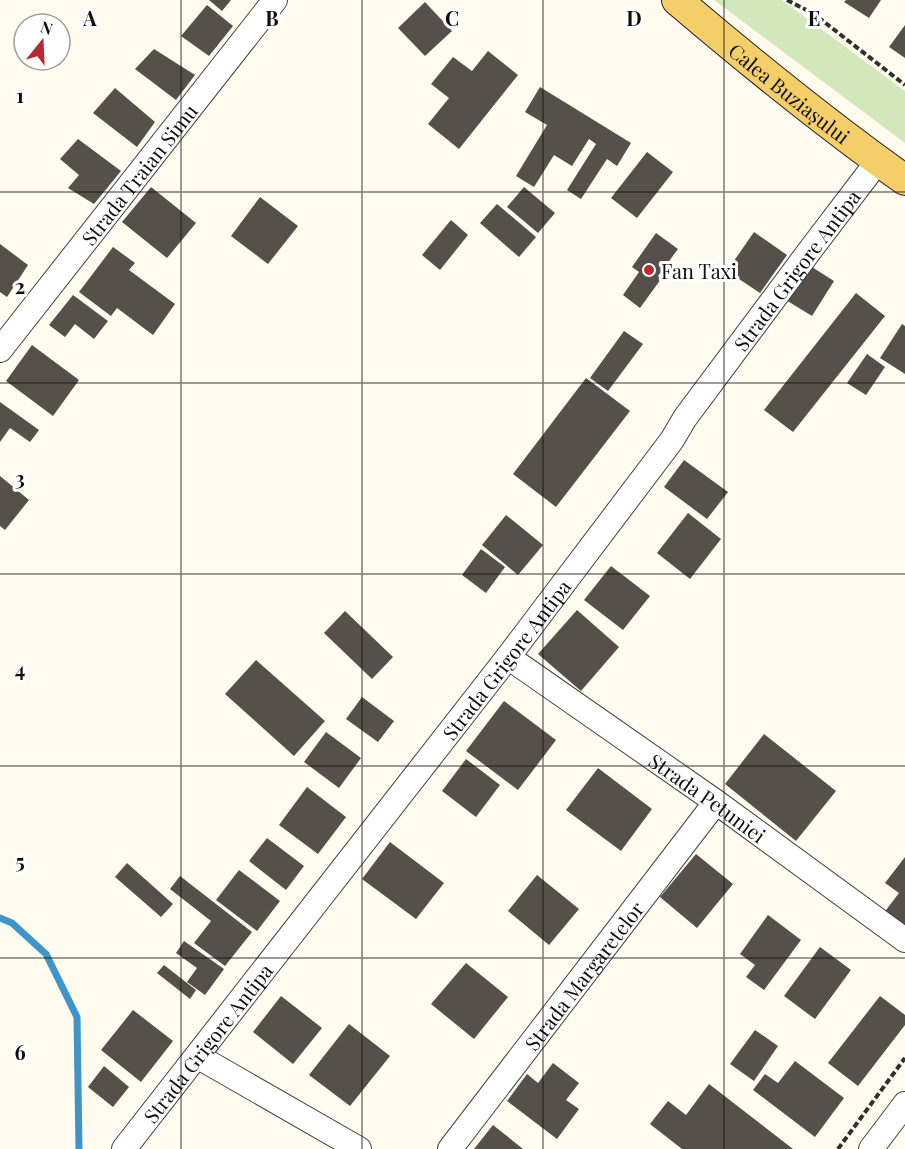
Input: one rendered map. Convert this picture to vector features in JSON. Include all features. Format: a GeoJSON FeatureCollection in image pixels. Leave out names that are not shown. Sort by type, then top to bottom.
{"type":"FeatureCollection","features":[{"type":"Feature","properties":{"kind":"main road","name":"Calea Buziașului"},"geometry":{"type":"LineString","coordinates":[[677,0],[738,52],[905,180]]}},
{"type":"Feature","properties":{"kind":"street","name":"Strada Traian Simu"},"geometry":{"type":"LineString","coordinates":[[0,350],[275,0]]}},
{"type":"Feature","properties":{"kind":"street","name":"Strada Grigore Antipa"},"geometry":{"type":"LineString","coordinates":[[124,1149],[508,657],[878,161]]}},
{"type":"Feature","properties":{"kind":"street","name":"Strada Petuniei"},"geometry":{"type":"LineString","coordinates":[[508,657],[716,801],[905,940]]}},
{"type":"Feature","properties":{"kind":"street","name":"Strada Margaretelor"},"geometry":{"type":"LineString","coordinates":[[450,1149],[716,801]]}},
{"type":"Feature","properties":{"kind":"street"},"geometry":{"type":"LineString","coordinates":[[197,1056],[360,1149]]}},
{"type":"Feature","properties":{"kind":"street"},"geometry":{"type":"LineString","coordinates":[[871,1149],[905,1104]]}},
{"type":"Feature","properties":{"kind":"path"},"geometry":{"type":"LineString","coordinates":[[787,0],[814,14],[905,85]]}},
{"type":"Feature","properties":{"kind":"path"},"geometry":{"type":"LineString","coordinates":[[838,1149],[905,1058]]}},
{"type":"Feature","properties":{"kind":"green space"},"geometry":{"type":"Polygon","coordinates":[[[714,0],[782,0],[905,91],[905,143],[714,0]]]}},
{"type":"Feature","properties":{"kind":"building"},"geometry":{"type":"Polygon","coordinates":[[[209,0],[231,0],[222,11],[209,0]]]}},
{"type":"Feature","properties":{"kind":"building"},"geometry":{"type":"Polygon","coordinates":[[[846,0],[881,0],[869,18],[844,2],[846,0]]]}},
{"type":"Feature","properties":{"kind":"building"},"geometry":{"type":"Polygon","coordinates":[[[425,2],[452,31],[425,56],[398,28],[425,2]]]}},
{"type":"Feature","properties":{"kind":"building"},"geometry":{"type":"Polygon","coordinates":[[[207,5],[233,26],[209,56],[181,36],[207,5]]]}},
{"type":"Feature","properties":{"kind":"building"},"geometry":{"type":"Polygon","coordinates":[[[905,25],[905,58],[889,47],[905,25]]]}},
{"type":"Feature","properties":{"kind":"building"},"geometry":{"type":"Polygon","coordinates":[[[154,49],[195,75],[176,100],[135,69],[154,49]]]}},
{"type":"Feature","properties":{"kind":"building"},"geometry":{"type":"Polygon","coordinates":[[[488,51],[518,75],[459,149],[428,124],[449,98],[431,84],[453,57],[472,71],[488,51]]]}},
{"type":"Feature","properties":{"kind":"building"},"geometry":{"type":"Polygon","coordinates":[[[540,87],[631,143],[617,166],[607,159],[581,199],[567,190],[596,144],[589,139],[572,166],[554,155],[534,187],[516,176],[547,125],[525,112],[540,87]]]}},
{"type":"Feature","properties":{"kind":"building"},"geometry":{"type":"Polygon","coordinates":[[[115,88],[155,122],[137,147],[93,113],[115,88]]]}},
{"type":"Feature","properties":{"kind":"building"},"geometry":{"type":"Polygon","coordinates":[[[78,139],[121,171],[94,204],[68,188],[79,175],[60,159],[78,139]]]}},
{"type":"Feature","properties":{"kind":"building"},"geometry":{"type":"Polygon","coordinates":[[[647,152],[673,172],[637,218],[611,198],[647,152]]]}},
{"type":"Feature","properties":{"kind":"building"},"geometry":{"type":"Polygon","coordinates":[[[151,187],[196,223],[167,258],[122,222],[151,187]]]}},
{"type":"Feature","properties":{"kind":"building"},"geometry":{"type":"Polygon","coordinates":[[[524,187],[555,213],[538,233],[507,207],[524,187]]]}},
{"type":"Feature","properties":{"kind":"building"},"geometry":{"type":"Polygon","coordinates":[[[260,197],[298,226],[268,264],[231,236],[260,197]]]}},
{"type":"Feature","properties":{"kind":"building"},"geometry":{"type":"Polygon","coordinates":[[[497,204],[536,237],[519,257],[480,223],[497,204]]]}},
{"type":"Feature","properties":{"kind":"building"},"geometry":{"type":"Polygon","coordinates":[[[451,220],[468,235],[440,270],[422,255],[451,220]]]}},
{"type":"Feature","properties":{"kind":"building"},"geometry":{"type":"Polygon","coordinates":[[[754,232],[787,255],[760,293],[727,271],[754,232]]]}},
{"type":"Feature","properties":{"kind":"building","name":"Fan Taxi"},"geometry":{"type":"Polygon","coordinates":[[[656,233],[678,249],[658,276],[661,279],[640,308],[623,295],[639,272],[632,267],[656,233]]]}},
{"type":"Feature","properties":{"kind":"building"},"geometry":{"type":"Polygon","coordinates":[[[0,244],[28,265],[7,297],[0,292],[0,244]]]}},
{"type":"Feature","properties":{"kind":"building"},"geometry":{"type":"Polygon","coordinates":[[[113,247],[135,263],[129,270],[175,304],[153,335],[117,308],[111,316],[79,292],[113,247]]]}},
{"type":"Feature","properties":{"kind":"building"},"geometry":{"type":"Polygon","coordinates":[[[804,262],[834,281],[812,316],[781,297],[804,262]]]}},
{"type":"Feature","properties":{"kind":"building"},"geometry":{"type":"Polygon","coordinates":[[[856,293],[885,316],[793,432],[764,410],[856,293]]]}},
{"type":"Feature","properties":{"kind":"building"},"geometry":{"type":"Polygon","coordinates":[[[73,295],[108,321],[94,339],[75,324],[65,337],[49,325],[73,295]]]}},
{"type":"Feature","properties":{"kind":"building"},"geometry":{"type":"Polygon","coordinates":[[[902,324],[905,326],[905,374],[880,358],[902,324]]]}},
{"type":"Feature","properties":{"kind":"building"},"geometry":{"type":"Polygon","coordinates":[[[624,331],[643,344],[608,391],[590,378],[624,331]]]}},
{"type":"Feature","properties":{"kind":"building"},"geometry":{"type":"Polygon","coordinates":[[[32,345],[79,380],[53,416],[6,381],[32,345]]]}},
{"type":"Feature","properties":{"kind":"building"},"geometry":{"type":"Polygon","coordinates":[[[867,354],[885,367],[866,395],[847,383],[867,354]]]}},
{"type":"Feature","properties":{"kind":"building"},"geometry":{"type":"Polygon","coordinates":[[[586,378],[630,411],[556,507],[513,474],[586,378]]]}},
{"type":"Feature","properties":{"kind":"building"},"geometry":{"type":"Polygon","coordinates":[[[0,402],[39,430],[30,442],[10,428],[0,442],[0,402]]]}},
{"type":"Feature","properties":{"kind":"building"},"geometry":{"type":"Polygon","coordinates":[[[684,460],[728,492],[707,519],[664,487],[684,460]]]}},
{"type":"Feature","properties":{"kind":"building"},"geometry":{"type":"Polygon","coordinates":[[[0,476],[29,500],[5,530],[0,526],[0,476]]]}},
{"type":"Feature","properties":{"kind":"building"},"geometry":{"type":"Polygon","coordinates":[[[688,513],[721,539],[690,579],[657,553],[688,513]]]}},
{"type":"Feature","properties":{"kind":"building"},"geometry":{"type":"Polygon","coordinates":[[[506,515],[543,545],[518,575],[482,545],[506,515]]]}},
{"type":"Feature","properties":{"kind":"building"},"geometry":{"type":"Polygon","coordinates":[[[481,549],[505,567],[486,593],[462,575],[481,549]]]}},
{"type":"Feature","properties":{"kind":"building"},"geometry":{"type":"Polygon","coordinates":[[[611,566],[650,596],[623,630],[584,600],[611,566]]]}},
{"type":"Feature","properties":{"kind":"building"},"geometry":{"type":"Polygon","coordinates":[[[577,610],[619,647],[581,691],[538,654],[577,610]]]}},
{"type":"Feature","properties":{"kind":"building"},"geometry":{"type":"Polygon","coordinates":[[[345,611],[393,657],[372,679],[324,633],[345,611]]]}},
{"type":"Feature","properties":{"kind":"building"},"geometry":{"type":"Polygon","coordinates":[[[256,660],[325,721],[294,756],[225,694],[256,660]]]}},
{"type":"Feature","properties":{"kind":"building"},"geometry":{"type":"Polygon","coordinates":[[[362,697],[394,721],[378,742],[346,719],[362,697]]]}},
{"type":"Feature","properties":{"kind":"building"},"geometry":{"type":"Polygon","coordinates":[[[504,701],[556,740],[518,790],[466,751],[504,701]]]}},
{"type":"Feature","properties":{"kind":"building"},"geometry":{"type":"Polygon","coordinates":[[[326,732],[361,758],[339,788],[304,762],[326,732]]]}},
{"type":"Feature","properties":{"kind":"building"},"geometry":{"type":"Polygon","coordinates":[[[764,734],[836,791],[796,841],[725,784],[764,734]]]}},
{"type":"Feature","properties":{"kind":"building"},"geometry":{"type":"Polygon","coordinates":[[[466,759],[500,785],[476,817],[442,791],[466,759]]]}},
{"type":"Feature","properties":{"kind":"building"},"geometry":{"type":"Polygon","coordinates":[[[598,768],[652,809],[621,851],[566,810],[598,768]]]}},
{"type":"Feature","properties":{"kind":"building"},"geometry":{"type":"Polygon","coordinates":[[[307,787],[346,817],[318,854],[279,825],[307,787]]]}},
{"type":"Feature","properties":{"kind":"building"},"geometry":{"type":"Polygon","coordinates":[[[267,838],[304,866],[286,890],[249,861],[267,838]]]}},
{"type":"Feature","properties":{"kind":"building"},"geometry":{"type":"Polygon","coordinates":[[[390,842],[444,883],[416,919],[362,879],[390,842]]]}},
{"type":"Feature","properties":{"kind":"building"},"geometry":{"type":"Polygon","coordinates":[[[696,854],[733,884],[697,928],[660,897],[696,854]]]}},
{"type":"Feature","properties":{"kind":"building"},"geometry":{"type":"Polygon","coordinates":[[[905,857],[905,931],[883,914],[899,893],[885,883],[905,857]]]}},
{"type":"Feature","properties":{"kind":"building"},"geometry":{"type":"Polygon","coordinates":[[[127,863],[173,904],[161,917],[115,877],[127,863]]]}},
{"type":"Feature","properties":{"kind":"building"},"geometry":{"type":"Polygon","coordinates":[[[239,870],[280,901],[257,931],[216,900],[239,870]]]}},
{"type":"Feature","properties":{"kind":"building"},"geometry":{"type":"Polygon","coordinates":[[[537,875],[579,909],[549,945],[508,911],[537,875]]]}},
{"type":"Feature","properties":{"kind":"building"},"geometry":{"type":"Polygon","coordinates":[[[180,876],[252,932],[225,966],[194,943],[211,921],[170,889],[180,876]]]}},
{"type":"Feature","properties":{"kind":"building"},"geometry":{"type":"Polygon","coordinates":[[[768,915],[801,940],[764,990],[746,977],[755,965],[740,954],[768,915]]]}},
{"type":"Feature","properties":{"kind":"building"},"geometry":{"type":"Polygon","coordinates":[[[184,941],[224,969],[205,995],[187,982],[197,968],[176,953],[184,941]]]}},
{"type":"Feature","properties":{"kind":"building"},"geometry":{"type":"Polygon","coordinates":[[[820,947],[851,970],[815,1019],[784,996],[820,947]]]}},
{"type":"Feature","properties":{"kind":"building"},"geometry":{"type":"Polygon","coordinates":[[[466,963],[508,997],[474,1039],[431,1004],[466,963]]]}},
{"type":"Feature","properties":{"kind":"building"},"geometry":{"type":"Polygon","coordinates":[[[164,965],[196,990],[190,999],[157,973],[164,965]]]}},
{"type":"Feature","properties":{"kind":"building"},"geometry":{"type":"Polygon","coordinates":[[[281,996],[322,1028],[293,1064],[253,1032],[281,996]]]}},
{"type":"Feature","properties":{"kind":"building"},"geometry":{"type":"Polygon","coordinates":[[[880,996],[905,1015],[905,1025],[858,1086],[828,1063],[880,996]]]}},
{"type":"Feature","properties":{"kind":"building"},"geometry":{"type":"Polygon","coordinates":[[[133,1010],[173,1041],[141,1082],[101,1050],[133,1010]]]}},
{"type":"Feature","properties":{"kind":"building"},"geometry":{"type":"Polygon","coordinates":[[[349,1024],[390,1056],[350,1106],[309,1075],[349,1024]]]}},
{"type":"Feature","properties":{"kind":"building"},"geometry":{"type":"Polygon","coordinates":[[[755,1030],[778,1046],[754,1081],[730,1064],[755,1030]]]}},
{"type":"Feature","properties":{"kind":"building"},"geometry":{"type":"Polygon","coordinates":[[[795,1061],[844,1098],[815,1137],[753,1090],[765,1074],[778,1083],[795,1061]]]}},
{"type":"Feature","properties":{"kind":"building"},"geometry":{"type":"Polygon","coordinates":[[[553,1063],[579,1083],[566,1100],[579,1109],[557,1139],[507,1101],[527,1074],[538,1083],[553,1063]]]}},
{"type":"Feature","properties":{"kind":"building"},"geometry":{"type":"Polygon","coordinates":[[[104,1066],[129,1087],[113,1107],[88,1087],[104,1066]]]}},
{"type":"Feature","properties":{"kind":"building"},"geometry":{"type":"Polygon","coordinates":[[[709,1084],[793,1149],[682,1149],[650,1124],[668,1101],[686,1115],[709,1084]]]}},
{"type":"Feature","properties":{"kind":"building"},"geometry":{"type":"Polygon","coordinates":[[[493,1125],[523,1149],[474,1149],[493,1125]]]}},
{"type":"Feature","properties":{"kind":"waterway"},"geometry":{"type":"LineString","coordinates":[[0,918],[12,923],[46,954],[77,1017],[79,1149]]}},
{"type":"Feature","properties":{"kind":"place","name":"Fan Taxi"},"geometry":{"type":"Point","coordinates":[649,270]}}]}
